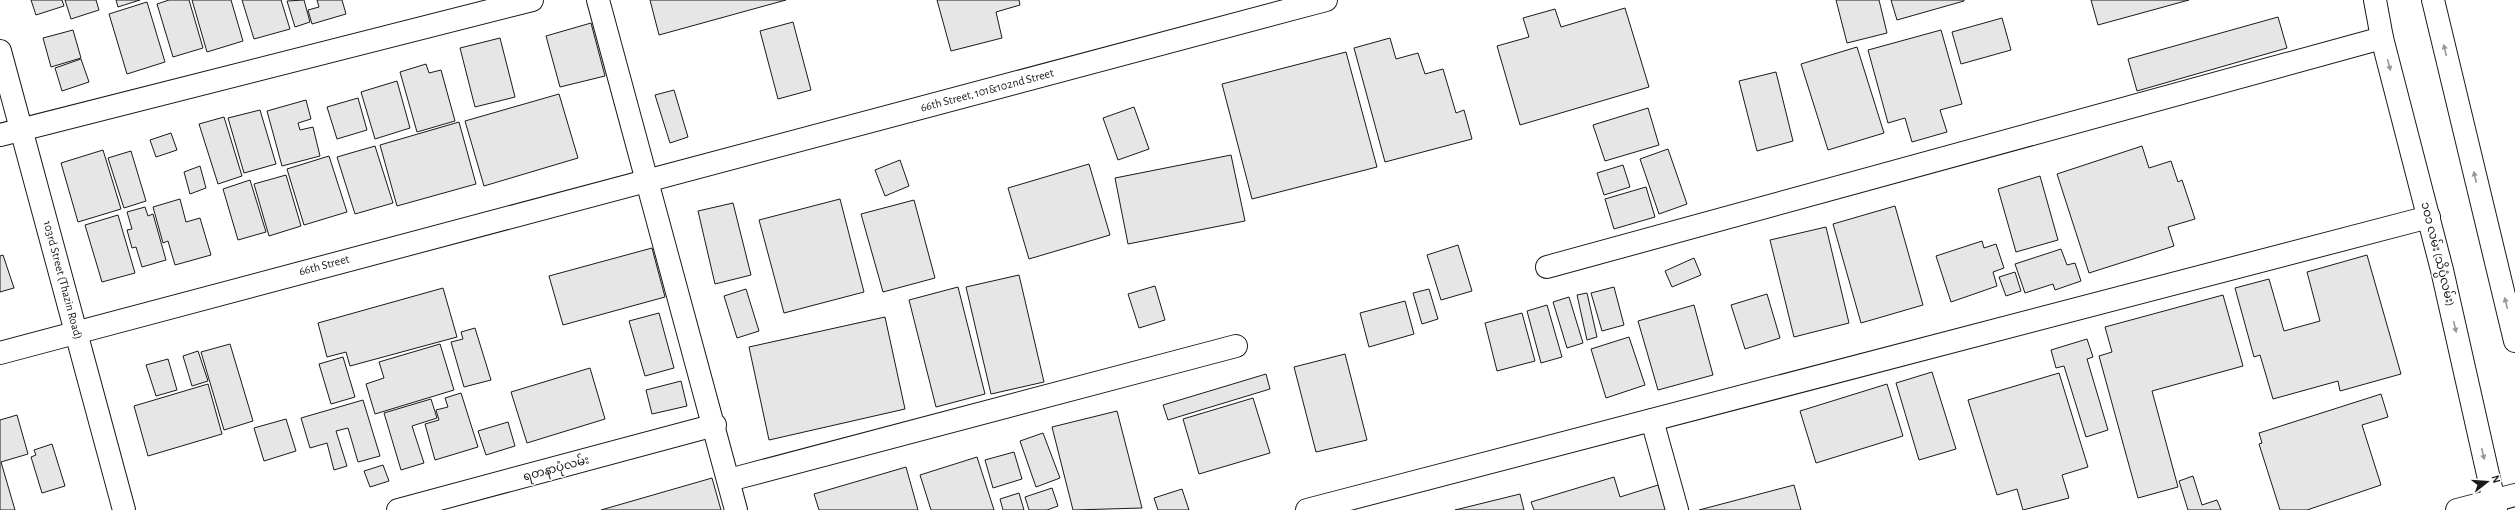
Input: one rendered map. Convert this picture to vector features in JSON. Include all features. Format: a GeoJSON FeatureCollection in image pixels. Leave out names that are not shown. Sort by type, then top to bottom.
{"type":"FeatureCollection","features":[{"type":"Feature","properties":{"kind":"street"},"geometry":{"type":"LineString","coordinates":[[0,135],[532,0]]}},
{"type":"Feature","properties":{"kind":"street"},"geometry":{"type":"LineString","coordinates":[[598,0],[648,179],[736,510]]}},
{"type":"Feature","properties":{"kind":"street","name":"66th Street, 101&102nd Street"},"geometry":{"type":"LineString","coordinates":[[648,179],[1326,0]]}},
{"type":"Feature","properties":{"kind":"street","name":"၁၀၁ လမ်း (သိပ္ပံလမ်း)"},"geometry":{"type":"LineString","coordinates":[[2375,0],[2382,38],[2429,217],[2495,505]]}},
{"type":"Feature","properties":{"kind":"street"},"geometry":{"type":"LineString","coordinates":[[2433,0],[2515,341]]}},
{"type":"Feature","properties":{"kind":"street"},"geometry":{"type":"LineString","coordinates":[[1547,267],[2382,38]]}},
{"type":"Feature","properties":{"kind":"street","name":"103rd Street (Thazin Road)"},"geometry":{"type":"LineString","coordinates":[[0,51],[23,129],[124,510]]}},
{"type":"Feature","properties":{"kind":"street","name":"66th Street"},"geometry":{"type":"LineString","coordinates":[[0,353],[77,331],[648,179]]}},
{"type":"Feature","properties":{"kind":"street"},"geometry":{"type":"LineString","coordinates":[[1307,510],[1373,502],[1652,420],[2429,217]]}},
{"type":"Feature","properties":{"kind":"street"},"geometry":{"type":"LineString","coordinates":[[729,480],[1236,346]]}},
{"type":"Feature","properties":{"kind":"street"},"geometry":{"type":"LineString","coordinates":[[1652,420],[1677,510]]}},
{"type":"Feature","properties":{"kind":"street","name":"ရတနာပုံလမ်း"},"geometry":{"type":"LineString","coordinates":[[398,510],[714,425]]}},
{"type":"Feature","properties":{"kind":"street"},"geometry":{"type":"LineString","coordinates":[[2457,510],[2495,505],[2515,495]]}},
{"type":"Feature","properties":{"kind":"building"},"geometry":{"type":"Polygon","coordinates":[[[31,0],[62,0],[64,6],[36,15],[31,0]]]}},
{"type":"Feature","properties":{"kind":"building"},"geometry":{"type":"Polygon","coordinates":[[[65,0],[96,0],[99,10],[71,19],[65,0]]]}},
{"type":"Feature","properties":{"kind":"building"},"geometry":{"type":"Polygon","coordinates":[[[116,0],[140,0],[118,7],[116,0]]]}},
{"type":"Feature","properties":{"kind":"building"},"geometry":{"type":"Polygon","coordinates":[[[169,0],[189,0],[203,48],[173,57],[157,4],[169,0]]]}},
{"type":"Feature","properties":{"kind":"building"},"geometry":{"type":"Polygon","coordinates":[[[192,0],[231,0],[243,41],[207,52],[192,0]]]}},
{"type":"Feature","properties":{"kind":"building"},"geometry":{"type":"Polygon","coordinates":[[[242,0],[281,0],[290,29],[254,39],[242,0]]]}},
{"type":"Feature","properties":{"kind":"building"},"geometry":{"type":"Polygon","coordinates":[[[304,0],[310,22],[295,27],[287,1],[304,0]]]}},
{"type":"Feature","properties":{"kind":"building"},"geometry":{"type":"Polygon","coordinates":[[[317,0],[342,0],[346,14],[312,24],[308,10],[319,7],[317,0]]]}},
{"type":"Feature","properties":{"kind":"building"},"geometry":{"type":"Polygon","coordinates":[[[650,0],[786,0],[659,35],[650,0]]]}},
{"type":"Feature","properties":{"kind":"building"},"geometry":{"type":"Polygon","coordinates":[[[937,0],[1019,0],[1020,5],[996,12],[1002,38],[951,51],[937,0]]]}},
{"type":"Feature","properties":{"kind":"building"},"geometry":{"type":"Polygon","coordinates":[[[1836,0],[1879,0],[1887,33],[1847,43],[1836,0]]]}},
{"type":"Feature","properties":{"kind":"building"},"geometry":{"type":"Polygon","coordinates":[[[1891,0],[1964,0],[1964,1],[1897,20],[1891,0]]]}},
{"type":"Feature","properties":{"kind":"building"},"geometry":{"type":"Polygon","coordinates":[[[2091,0],[2189,0],[2098,25],[2091,0]]]}},
{"type":"Feature","properties":{"kind":"building"},"geometry":{"type":"Polygon","coordinates":[[[147,2],[165,62],[127,74],[109,14],[147,2]]]}},
{"type":"Feature","properties":{"kind":"building"},"geometry":{"type":"Polygon","coordinates":[[[1625,8],[1649,87],[1520,125],[1497,46],[1529,37],[1523,18],[1555,9],[1561,27],[1625,8]]]}},
{"type":"Feature","properties":{"kind":"building"},"geometry":{"type":"Polygon","coordinates":[[[2278,17],[2287,48],[2137,91],[2128,59],[2278,17]]]}},
{"type":"Feature","properties":{"kind":"building"},"geometry":{"type":"Polygon","coordinates":[[[2002,18],[2011,50],[1961,64],[1952,32],[2002,18]]]}},
{"type":"Feature","properties":{"kind":"building"},"geometry":{"type":"Polygon","coordinates":[[[793,22],[811,90],[778,99],[760,31],[793,22]]]}},
{"type":"Feature","properties":{"kind":"building"},"geometry":{"type":"Polygon","coordinates":[[[591,23],[605,76],[560,87],[546,36],[591,23]]]}},
{"type":"Feature","properties":{"kind":"building"},"geometry":{"type":"Polygon","coordinates":[[[73,30],[81,58],[51,67],[43,38],[73,30]]]}},
{"type":"Feature","properties":{"kind":"building"},"geometry":{"type":"Polygon","coordinates":[[[1941,30],[1962,104],[1940,110],[1947,132],[1912,142],[1905,118],[1888,123],[1868,50],[1941,30]]]}},
{"type":"Feature","properties":{"kind":"building"},"geometry":{"type":"Polygon","coordinates":[[[500,38],[515,97],[475,107],[460,48],[500,38]]]}},
{"type":"Feature","properties":{"kind":"building"},"geometry":{"type":"Polygon","coordinates":[[[1390,38],[1396,59],[1418,53],[1425,74],[1443,69],[1456,113],[1464,110],[1472,139],[1385,162],[1354,48],[1390,38]]]}},
{"type":"Feature","properties":{"kind":"building"},"geometry":{"type":"Polygon","coordinates":[[[1857,47],[1884,133],[1828,150],[1801,64],[1857,47]]]}},
{"type":"Feature","properties":{"kind":"building"},"geometry":{"type":"Polygon","coordinates":[[[1346,52],[1377,167],[1252,199],[1222,84],[1346,52]]]}},
{"type":"Feature","properties":{"kind":"building"},"geometry":{"type":"Polygon","coordinates":[[[81,59],[89,82],[62,91],[55,68],[81,59]]]}},
{"type":"Feature","properties":{"kind":"building"},"geometry":{"type":"Polygon","coordinates":[[[426,64],[429,73],[441,70],[455,121],[417,132],[400,72],[426,64]]]}},
{"type":"Feature","properties":{"kind":"building"},"geometry":{"type":"Polygon","coordinates":[[[1776,72],[1793,141],[1757,151],[1739,81],[1776,72]]]}},
{"type":"Feature","properties":{"kind":"building"},"geometry":{"type":"Polygon","coordinates":[[[397,81],[410,128],[375,139],[361,92],[397,81]]]}},
{"type":"Feature","properties":{"kind":"building"},"geometry":{"type":"Polygon","coordinates":[[[674,90],[688,137],[670,143],[655,95],[674,90]]]}},
{"type":"Feature","properties":{"kind":"building"},"geometry":{"type":"Polygon","coordinates":[[[559,94],[578,158],[484,186],[465,121],[559,94]]]}},
{"type":"Feature","properties":{"kind":"building"},"geometry":{"type":"Polygon","coordinates":[[[358,98],[367,130],[337,139],[327,107],[358,98]]]}},
{"type":"Feature","properties":{"kind":"building"},"geometry":{"type":"Polygon","coordinates":[[[306,100],[311,119],[298,123],[300,130],[313,127],[320,156],[282,166],[267,111],[306,100]]]}},
{"type":"Feature","properties":{"kind":"building"},"geometry":{"type":"Polygon","coordinates":[[[1134,107],[1149,149],[1118,160],[1103,118],[1134,107]]]}},
{"type":"Feature","properties":{"kind":"building"},"geometry":{"type":"Polygon","coordinates":[[[1648,108],[1659,145],[1605,161],[1593,125],[1648,108]]]}},
{"type":"Feature","properties":{"kind":"building"},"geometry":{"type":"Polygon","coordinates":[[[260,110],[276,164],[244,173],[228,118],[260,110]]]}},
{"type":"Feature","properties":{"kind":"building"},"geometry":{"type":"Polygon","coordinates":[[[224,117],[242,176],[218,184],[199,124],[224,117]]]}},
{"type":"Feature","properties":{"kind":"building"},"geometry":{"type":"Polygon","coordinates":[[[459,122],[476,184],[397,206],[380,145],[459,122]]]}},
{"type":"Feature","properties":{"kind":"building"},"geometry":{"type":"Polygon","coordinates":[[[171,133],[177,150],[156,157],[150,140],[171,133]]]}},
{"type":"Feature","properties":{"kind":"building"},"geometry":{"type":"Polygon","coordinates":[[[375,146],[393,203],[355,214],[337,157],[375,146]]]}},
{"type":"Feature","properties":{"kind":"building"},"geometry":{"type":"Polygon","coordinates":[[[2142,146],[2149,168],[2171,161],[2178,182],[2182,180],[2195,219],[2168,227],[2174,246],[2089,273],[2057,174],[2142,146]]]}},
{"type":"Feature","properties":{"kind":"building"},"geometry":{"type":"Polygon","coordinates":[[[1668,149],[1687,204],[1659,214],[1640,159],[1668,149]]]}},
{"type":"Feature","properties":{"kind":"building"},"geometry":{"type":"Polygon","coordinates":[[[103,150],[121,209],[78,222],[61,163],[103,150]]]}},
{"type":"Feature","properties":{"kind":"building"},"geometry":{"type":"Polygon","coordinates":[[[131,151],[146,201],[124,208],[108,158],[131,151]]]}},
{"type":"Feature","properties":{"kind":"building"},"geometry":{"type":"Polygon","coordinates":[[[1231,155],[1245,221],[1128,244],[1115,178],[1231,155]]]}},
{"type":"Feature","properties":{"kind":"building"},"geometry":{"type":"Polygon","coordinates":[[[329,156],[347,212],[304,225],[287,169],[329,156]]]}},
{"type":"Feature","properties":{"kind":"building"},"geometry":{"type":"Polygon","coordinates":[[[900,160],[909,186],[885,196],[875,170],[900,160]]]}},
{"type":"Feature","properties":{"kind":"building"},"geometry":{"type":"Polygon","coordinates":[[[1089,164],[1110,235],[1029,259],[1008,188],[1089,164]]]}},
{"type":"Feature","properties":{"kind":"building"},"geometry":{"type":"Polygon","coordinates":[[[1623,165],[1630,187],[1604,195],[1597,173],[1623,165]]]}},
{"type":"Feature","properties":{"kind":"building"},"geometry":{"type":"Polygon","coordinates":[[[200,166],[206,188],[190,194],[184,172],[200,166]]]}},
{"type":"Feature","properties":{"kind":"building"},"geometry":{"type":"Polygon","coordinates":[[[286,175],[301,226],[269,236],[254,184],[286,175]]]}},
{"type":"Feature","properties":{"kind":"building"},"geometry":{"type":"Polygon","coordinates":[[[2040,176],[2058,240],[2016,252],[1998,189],[2040,176]]]}},
{"type":"Feature","properties":{"kind":"building"},"geometry":{"type":"Polygon","coordinates":[[[250,180],[266,232],[238,240],[223,189],[250,180]]]}},
{"type":"Feature","properties":{"kind":"building"},"geometry":{"type":"Polygon","coordinates":[[[1646,187],[1655,217],[1614,229],[1605,199],[1646,187]]]}},
{"type":"Feature","properties":{"kind":"building"},"geometry":{"type":"Polygon","coordinates":[[[180,199],[186,222],[200,218],[211,255],[175,265],[168,241],[163,243],[153,207],[180,199]]]}},
{"type":"Feature","properties":{"kind":"building"},"geometry":{"type":"Polygon","coordinates":[[[840,199],[864,292],[784,313],[759,220],[840,199]]]}},
{"type":"Feature","properties":{"kind":"building"},"geometry":{"type":"Polygon","coordinates":[[[914,200],[935,278],[883,292],[861,214],[914,200]]]}},
{"type":"Feature","properties":{"kind":"building"},"geometry":{"type":"Polygon","coordinates":[[[733,203],[751,275],[715,284],[698,211],[733,203]]]}},
{"type":"Feature","properties":{"kind":"building"},"geometry":{"type":"Polygon","coordinates":[[[1895,206],[1923,305],[1861,323],[1833,224],[1895,206]]]}},
{"type":"Feature","properties":{"kind":"building"},"geometry":{"type":"Polygon","coordinates":[[[145,207],[148,216],[153,214],[166,260],[142,267],[136,247],[132,248],[127,230],[132,229],[127,212],[145,207]]]}},
{"type":"Feature","properties":{"kind":"building"},"geometry":{"type":"Polygon","coordinates":[[[118,215],[135,273],[102,282],[85,225],[118,215]]]}},
{"type":"Feature","properties":{"kind":"building"},"geometry":{"type":"Polygon","coordinates":[[[1826,227],[1849,323],[1794,337],[1770,240],[1826,227]]]}},
{"type":"Feature","properties":{"kind":"building"},"geometry":{"type":"Polygon","coordinates":[[[1982,241],[1984,248],[1996,244],[2004,268],[1993,272],[1997,286],[1951,302],[1936,256],[1982,241]]]}},
{"type":"Feature","properties":{"kind":"building"},"geometry":{"type":"Polygon","coordinates":[[[1458,245],[1472,291],[1441,300],[1427,255],[1458,245]]]}},
{"type":"Feature","properties":{"kind":"building"},"geometry":{"type":"Polygon","coordinates":[[[652,248],[665,297],[563,325],[549,276],[652,248]]]}},
{"type":"Feature","properties":{"kind":"building"},"geometry":{"type":"Polygon","coordinates":[[[2061,249],[2067,265],[2075,263],[2081,281],[2055,290],[2053,284],[2025,293],[2015,264],[2061,249]]]}},
{"type":"Feature","properties":{"kind":"building"},"geometry":{"type":"Polygon","coordinates":[[[3,255],[14,288],[0,292],[0,256],[3,255]]]}},
{"type":"Feature","properties":{"kind":"building"},"geometry":{"type":"Polygon","coordinates":[[[2367,255],[2401,374],[2340,391],[2338,381],[2273,399],[2260,355],[2254,357],[2235,288],[2269,279],[2284,331],[2320,321],[2307,272],[2367,255]]]}},
{"type":"Feature","properties":{"kind":"building"},"geometry":{"type":"Polygon","coordinates":[[[1694,258],[1701,275],[1672,287],[1665,271],[1694,258]]]}},
{"type":"Feature","properties":{"kind":"building"},"geometry":{"type":"Polygon","coordinates":[[[2015,272],[2021,291],[2006,296],[1999,277],[2015,272]]]}},
{"type":"Feature","properties":{"kind":"building"},"geometry":{"type":"Polygon","coordinates":[[[1019,275],[1044,382],[991,394],[966,287],[1019,275]]]}},
{"type":"Feature","properties":{"kind":"building"},"geometry":{"type":"Polygon","coordinates":[[[1155,286],[1165,320],[1139,328],[1128,294],[1155,286]]]}},
{"type":"Feature","properties":{"kind":"building"},"geometry":{"type":"Polygon","coordinates":[[[958,287],[985,394],[936,407],[909,300],[958,287]]]}},
{"type":"Feature","properties":{"kind":"building"},"geometry":{"type":"Polygon","coordinates":[[[1614,287],[1624,325],[1602,331],[1591,293],[1614,287]]]}},
{"type":"Feature","properties":{"kind":"building"},"geometry":{"type":"Polygon","coordinates":[[[443,288],[457,337],[350,366],[346,352],[327,357],[318,323],[443,288]]]}},
{"type":"Feature","properties":{"kind":"building"},"geometry":{"type":"Polygon","coordinates":[[[746,289],[759,331],[737,338],[724,296],[746,289]]]}},
{"type":"Feature","properties":{"kind":"building"},"geometry":{"type":"Polygon","coordinates":[[[1429,289],[1438,319],[1422,324],[1413,293],[1429,289]]]}},
{"type":"Feature","properties":{"kind":"building"},"geometry":{"type":"Polygon","coordinates":[[[1587,293],[1597,337],[1587,340],[1577,295],[1587,293]]]}},
{"type":"Feature","properties":{"kind":"building"},"geometry":{"type":"Polygon","coordinates":[[[1767,294],[1780,338],[1745,349],[1731,305],[1767,294]]]}},
{"type":"Feature","properties":{"kind":"building"},"geometry":{"type":"Polygon","coordinates":[[[2223,295],[2243,366],[2152,391],[2178,487],[2138,498],[2099,356],[2112,352],[2105,327],[2223,295]]]}},
{"type":"Feature","properties":{"kind":"building"},"geometry":{"type":"Polygon","coordinates":[[[1569,297],[1583,343],[1567,348],[1553,302],[1569,297]]]}},
{"type":"Feature","properties":{"kind":"building"},"geometry":{"type":"Polygon","coordinates":[[[1405,301],[1414,334],[1369,347],[1360,313],[1405,301]]]}},
{"type":"Feature","properties":{"kind":"building"},"geometry":{"type":"Polygon","coordinates":[[[1547,305],[1562,357],[1541,363],[1527,311],[1547,305]]]}},
{"type":"Feature","properties":{"kind":"building"},"geometry":{"type":"Polygon","coordinates":[[[1694,305],[1713,375],[1658,390],[1638,321],[1694,305]]]}},
{"type":"Feature","properties":{"kind":"building"},"geometry":{"type":"Polygon","coordinates":[[[659,313],[674,368],[645,376],[629,321],[659,313]]]}},
{"type":"Feature","properties":{"kind":"building"},"geometry":{"type":"Polygon","coordinates":[[[1522,313],[1535,361],[1497,371],[1485,323],[1522,313]]]}},
{"type":"Feature","properties":{"kind":"building"},"geometry":{"type":"Polygon","coordinates":[[[885,317],[905,409],[769,440],[749,347],[885,317]]]}},
{"type":"Feature","properties":{"kind":"building"},"geometry":{"type":"Polygon","coordinates":[[[475,328],[491,380],[464,387],[451,342],[463,339],[461,332],[475,328]]]}},
{"type":"Feature","properties":{"kind":"building"},"geometry":{"type":"Polygon","coordinates":[[[1629,337],[1645,385],[1606,398],[1591,349],[1629,337]]]}},
{"type":"Feature","properties":{"kind":"building"},"geometry":{"type":"Polygon","coordinates":[[[2087,339],[2093,357],[2087,359],[2108,430],[2086,437],[2064,366],[2056,368],[2051,350],[2087,339]]]}},
{"type":"Feature","properties":{"kind":"building"},"geometry":{"type":"Polygon","coordinates":[[[230,344],[253,421],[224,430],[201,352],[230,344]]]}},
{"type":"Feature","properties":{"kind":"building"},"geometry":{"type":"Polygon","coordinates":[[[440,344],[454,390],[375,414],[366,384],[384,378],[379,362],[440,344]]]}},
{"type":"Feature","properties":{"kind":"building"},"geometry":{"type":"Polygon","coordinates":[[[198,351],[208,381],[192,386],[183,356],[198,351]]]}},
{"type":"Feature","properties":{"kind":"building"},"geometry":{"type":"Polygon","coordinates":[[[1345,354],[1367,440],[1316,452],[1294,367],[1345,354]]]}},
{"type":"Feature","properties":{"kind":"building"},"geometry":{"type":"Polygon","coordinates":[[[343,357],[355,397],[331,404],[319,364],[343,357]]]}},
{"type":"Feature","properties":{"kind":"building"},"geometry":{"type":"Polygon","coordinates":[[[168,359],[177,390],[156,396],[146,365],[168,359]]]}},
{"type":"Feature","properties":{"kind":"building"},"geometry":{"type":"Polygon","coordinates":[[[590,368],[605,419],[527,443],[511,392],[590,368]]]}},
{"type":"Feature","properties":{"kind":"building"},"geometry":{"type":"Polygon","coordinates":[[[1932,372],[1956,449],[1919,460],[1896,383],[1932,372]]]}},
{"type":"Feature","properties":{"kind":"building"},"geometry":{"type":"Polygon","coordinates":[[[2059,373],[2088,467],[2062,475],[2069,498],[2023,510],[2017,489],[1997,495],[1968,400],[2059,373]]]}},
{"type":"Feature","properties":{"kind":"building"},"geometry":{"type":"Polygon","coordinates":[[[1266,374],[1270,389],[1168,420],[1163,405],[1266,374]]]}},
{"type":"Feature","properties":{"kind":"building"},"geometry":{"type":"Polygon","coordinates":[[[681,381],[687,406],[652,414],[646,390],[681,381]]]}},
{"type":"Feature","properties":{"kind":"building"},"geometry":{"type":"Polygon","coordinates":[[[208,384],[222,434],[148,456],[134,406],[208,384]]]}},
{"type":"Feature","properties":{"kind":"building"},"geometry":{"type":"Polygon","coordinates":[[[1887,384],[1903,436],[1816,463],[1800,411],[1887,384]]]}},
{"type":"Feature","properties":{"kind":"building"},"geometry":{"type":"Polygon","coordinates":[[[461,393],[478,447],[435,460],[425,424],[439,420],[436,410],[448,407],[445,398],[461,393]]]}},
{"type":"Feature","properties":{"kind":"building"},"geometry":{"type":"Polygon","coordinates":[[[2381,394],[2388,417],[2362,425],[2381,485],[2307,510],[2280,510],[2259,444],[2262,443],[2259,433],[2381,394]]]}},
{"type":"Feature","properties":{"kind":"building"},"geometry":{"type":"Polygon","coordinates":[[[1253,398],[1270,453],[1199,474],[1183,419],[1253,398]]]}},
{"type":"Feature","properties":{"kind":"building"},"geometry":{"type":"Polygon","coordinates":[[[431,399],[437,418],[412,426],[424,463],[401,470],[384,413],[431,399]]]}},
{"type":"Feature","properties":{"kind":"building"},"geometry":{"type":"Polygon","coordinates":[[[363,400],[380,456],[358,462],[348,428],[336,431],[347,466],[334,470],[327,443],[310,448],[301,418],[363,400]]]}},
{"type":"Feature","properties":{"kind":"building"},"geometry":{"type":"Polygon","coordinates":[[[1117,411],[1142,508],[1073,510],[1052,427],[1117,411]]]}},
{"type":"Feature","properties":{"kind":"building"},"geometry":{"type":"Polygon","coordinates":[[[17,415],[28,454],[1,462],[15,510],[0,510],[0,420],[17,415]]]}},
{"type":"Feature","properties":{"kind":"building"},"geometry":{"type":"Polygon","coordinates":[[[286,419],[296,451],[264,461],[254,428],[286,419]]]}},
{"type":"Feature","properties":{"kind":"building"},"geometry":{"type":"Polygon","coordinates":[[[508,422],[515,446],[486,455],[478,431],[508,422]]]}},
{"type":"Feature","properties":{"kind":"building"},"geometry":{"type":"Polygon","coordinates":[[[1043,433],[1060,478],[1036,487],[1020,441],[1043,433]]]}},
{"type":"Feature","properties":{"kind":"building"},"geometry":{"type":"Polygon","coordinates":[[[52,444],[65,486],[42,493],[31,457],[36,455],[34,450],[52,444]]]}},
{"type":"Feature","properties":{"kind":"building"},"geometry":{"type":"Polygon","coordinates":[[[1014,452],[1022,479],[993,488],[985,460],[1014,452]]]}},
{"type":"Feature","properties":{"kind":"building"},"geometry":{"type":"Polygon","coordinates":[[[977,457],[994,510],[931,510],[920,475],[977,457]]]}},
{"type":"Feature","properties":{"kind":"building"},"geometry":{"type":"Polygon","coordinates":[[[383,465],[389,481],[370,487],[364,471],[383,465]]]}},
{"type":"Feature","properties":{"kind":"building"},"geometry":{"type":"Polygon","coordinates":[[[906,467],[918,510],[819,510],[814,494],[906,467]]]}},
{"type":"Feature","properties":{"kind":"building"},"geometry":{"type":"Polygon","coordinates":[[[2193,476],[2202,505],[2217,500],[2221,510],[2188,510],[2179,481],[2193,476]]]}},
{"type":"Feature","properties":{"kind":"building"},"geometry":{"type":"Polygon","coordinates":[[[1614,477],[1620,497],[1658,485],[1666,510],[1534,510],[1531,502],[1614,477]]]}},
{"type":"Feature","properties":{"kind":"building"},"geometry":{"type":"Polygon","coordinates":[[[712,478],[721,510],[601,510],[712,478]]]}},
{"type":"Feature","properties":{"kind":"building"},"geometry":{"type":"Polygon","coordinates":[[[1794,485],[1801,510],[1699,510],[1794,485]]]}},
{"type":"Feature","properties":{"kind":"building"},"geometry":{"type":"Polygon","coordinates":[[[1052,488],[1058,506],[1047,510],[1029,510],[1025,497],[1052,488]]]}},
{"type":"Feature","properties":{"kind":"building"},"geometry":{"type":"Polygon","coordinates":[[[1182,489],[1189,510],[1158,510],[1154,498],[1182,489]]]}},
{"type":"Feature","properties":{"kind":"building"},"geometry":{"type":"Polygon","coordinates":[[[1019,493],[1024,510],[1003,510],[1000,499],[1019,493]]]}},
{"type":"Feature","properties":{"kind":"building"},"geometry":{"type":"Polygon","coordinates":[[[1520,494],[1524,510],[1455,510],[1520,494]]]}}]}
